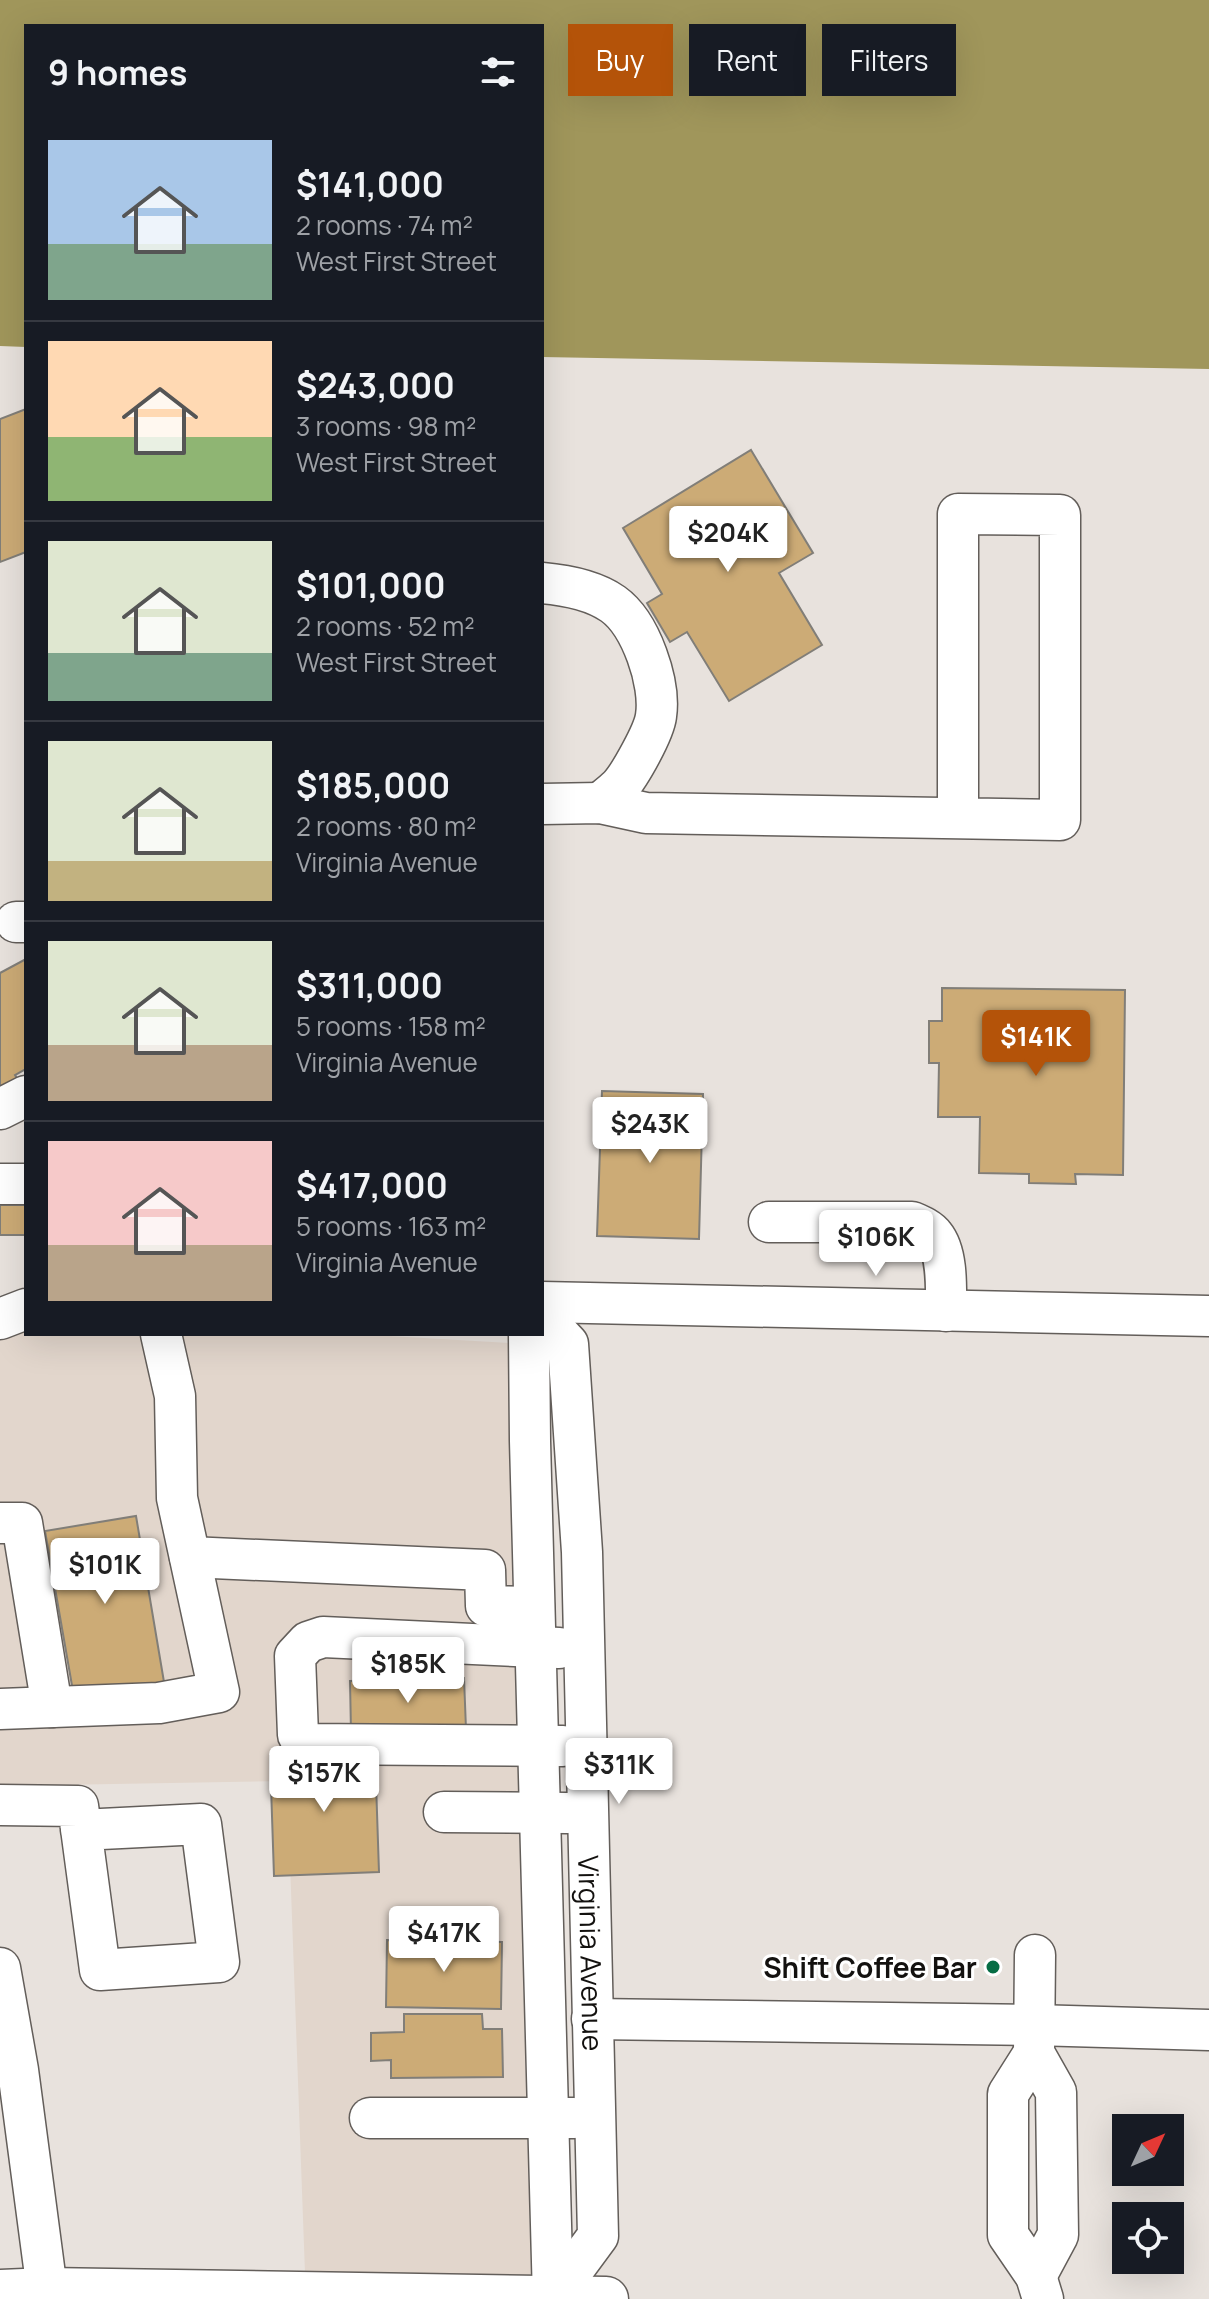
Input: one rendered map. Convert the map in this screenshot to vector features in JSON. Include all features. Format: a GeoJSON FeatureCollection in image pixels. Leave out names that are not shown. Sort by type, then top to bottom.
{"type":"FeatureCollection","features":[{"type":"Feature","properties":{"kind":"main road"},"geometry":{"type":"LineString","coordinates":[[0,2292],[47,2290],[606,2299]]}},
{"type":"Feature","properties":{"kind":"street"},"geometry":{"type":"LineString","coordinates":[[544,804],[600,803],[646,813],[1060,820],[1060,515],[958,514],[958,818]]}},
{"type":"Feature","properties":{"kind":"street"},"geometry":{"type":"LineString","coordinates":[[544,583],[584,590],[614,604],[645,648],[654,676],[656,717],[643,749],[620,785],[600,803]]}},
{"type":"Feature","properties":{"kind":"street"},"geometry":{"type":"LineString","coordinates":[[0,1109],[24,1097]]}},
{"type":"Feature","properties":{"kind":"street"},"geometry":{"type":"LineString","coordinates":[[0,1184],[24,1184]]}},
{"type":"Feature","properties":{"kind":"street"},"geometry":{"type":"LineString","coordinates":[[769,1222],[912,1222],[935,1236],[946,1271],[946,1311]]}},
{"type":"Feature","properties":{"kind":"street"},"geometry":{"type":"LineString","coordinates":[[544,1302],[1209,1316]]}},
{"type":"Feature","properties":{"kind":"street"},"geometry":{"type":"LineString","coordinates":[[0,1319],[24,1310]]}},
{"type":"Feature","properties":{"kind":"street","name":"Virginia Avenue"},"geometry":{"type":"LineString","coordinates":[[544,1318],[568,1344],[582,1552],[598,2236],[553,2298]]}},
{"type":"Feature","properties":{"kind":"street"},"geometry":{"type":"LineString","coordinates":[[0,1709],[159,1703],[219,1692],[177,1498],[175,1396],[161,1336]]}},
{"type":"Feature","properties":{"kind":"street","name":"Virginia Avenue"},"geometry":{"type":"LineString","coordinates":[[529,1336],[553,2298]]}},
{"type":"Feature","properties":{"kind":"street"},"geometry":{"type":"LineString","coordinates":[[0,1523],[22,1523],[52,1707]]}},
{"type":"Feature","properties":{"kind":"street"},"geometry":{"type":"LineString","coordinates":[[190,1557],[485,1570],[486,1606],[534,1607]]}},
{"type":"Feature","properties":{"kind":"street"},"geometry":{"type":"LineString","coordinates":[[583,1647],[535,1648],[323,1637],[308,1642],[295,1656],[298,1735],[304,1744],[585,1747]]}},
{"type":"Feature","properties":{"kind":"street"},"geometry":{"type":"LineString","coordinates":[[0,1805],[78,1806],[81,1830],[100,1970],[219,1962],[201,1824],[81,1830]]}},
{"type":"Feature","properties":{"kind":"street"},"geometry":{"type":"LineString","coordinates":[[444,1812],[587,1813]]}},
{"type":"Feature","properties":{"kind":"street"},"geometry":{"type":"LineString","coordinates":[[1035,1955],[1034,2039],[1008,2094],[1008,2235],[1039,2288]]}},
{"type":"Feature","properties":{"kind":"street"},"geometry":{"type":"LineString","coordinates":[[0,1968],[18,2070],[47,2290]]}},
{"type":"Feature","properties":{"kind":"street"},"geometry":{"type":"LineString","coordinates":[[592,2019],[1034,2039],[1209,2030]]}},
{"type":"Feature","properties":{"kind":"street"},"geometry":{"type":"LineString","coordinates":[[370,2118],[594,2118]]}},
{"type":"Feature","properties":{"kind":"shaded area"},"geometry":{"type":"Polygon","coordinates":[[[0,0],[1209,0],[1209,369],[544,357],[544,24],[24,24],[24,347],[0,346],[0,0]]]}},
{"type":"Feature","properties":{"kind":"shaded area"},"geometry":{"type":"Polygon","coordinates":[[[24,1331],[24,1336],[389,1336],[509,1343],[531,2276],[305,2273],[287,1781],[0,1786],[0,1340],[24,1331]]]}},
{"type":"Feature","properties":{"kind":"building"},"geometry":{"type":"Polygon","coordinates":[[[24,410],[24,553],[0,562],[0,419],[24,410]]]}},
{"type":"Feature","properties":{"kind":"building"},"geometry":{"type":"Polygon","coordinates":[[[751,450],[813,553],[779,573],[822,645],[729,701],[687,632],[670,642],[647,603],[662,594],[623,528],[751,450]]]}},
{"type":"Feature","properties":{"kind":"building"},"geometry":{"type":"Polygon","coordinates":[[[24,960],[24,1070],[15,1075],[22,1086],[0,1099],[0,973],[24,960]]]}},
{"type":"Feature","properties":{"kind":"building"},"geometry":{"type":"Polygon","coordinates":[[[942,988],[1125,990],[1123,1175],[1075,1174],[1076,1184],[1029,1183],[1029,1174],[979,1173],[980,1117],[938,1117],[939,1063],[929,1063],[929,1021],[942,1021],[942,988]]]}},
{"type":"Feature","properties":{"kind":"building"},"geometry":{"type":"Polygon","coordinates":[[[602,1091],[703,1094],[699,1239],[597,1236],[602,1091]]]}},
{"type":"Feature","properties":{"kind":"building"},"geometry":{"type":"Polygon","coordinates":[[[0,1205],[24,1205],[24,1235],[0,1235],[0,1205]]]}},
{"type":"Feature","properties":{"kind":"building"},"geometry":{"type":"Polygon","coordinates":[[[136,1516],[164,1682],[74,1697],[45,1531],[136,1516]]]}},
{"type":"Feature","properties":{"kind":"building"},"geometry":{"type":"Polygon","coordinates":[[[464,1678],[466,1729],[351,1732],[350,1681],[464,1678]]]}},
{"type":"Feature","properties":{"kind":"building"},"geometry":{"type":"Polygon","coordinates":[[[375,1753],[379,1872],[274,1876],[270,1756],[375,1753]]]}},
{"type":"Feature","properties":{"kind":"building"},"geometry":{"type":"Polygon","coordinates":[[[387,1940],[502,1942],[501,2009],[386,2007],[387,1940]]]}},
{"type":"Feature","properties":{"kind":"building"},"geometry":{"type":"Polygon","coordinates":[[[404,2014],[482,2014],[483,2029],[502,2029],[503,2077],[391,2078],[391,2060],[371,2061],[371,2033],[404,2032],[404,2014]]]}},
{"type":"Feature","properties":{"kind":"place","name":"Shift Coffee Bar"},"geometry":{"type":"Point","coordinates":[993,1967]}}]}
